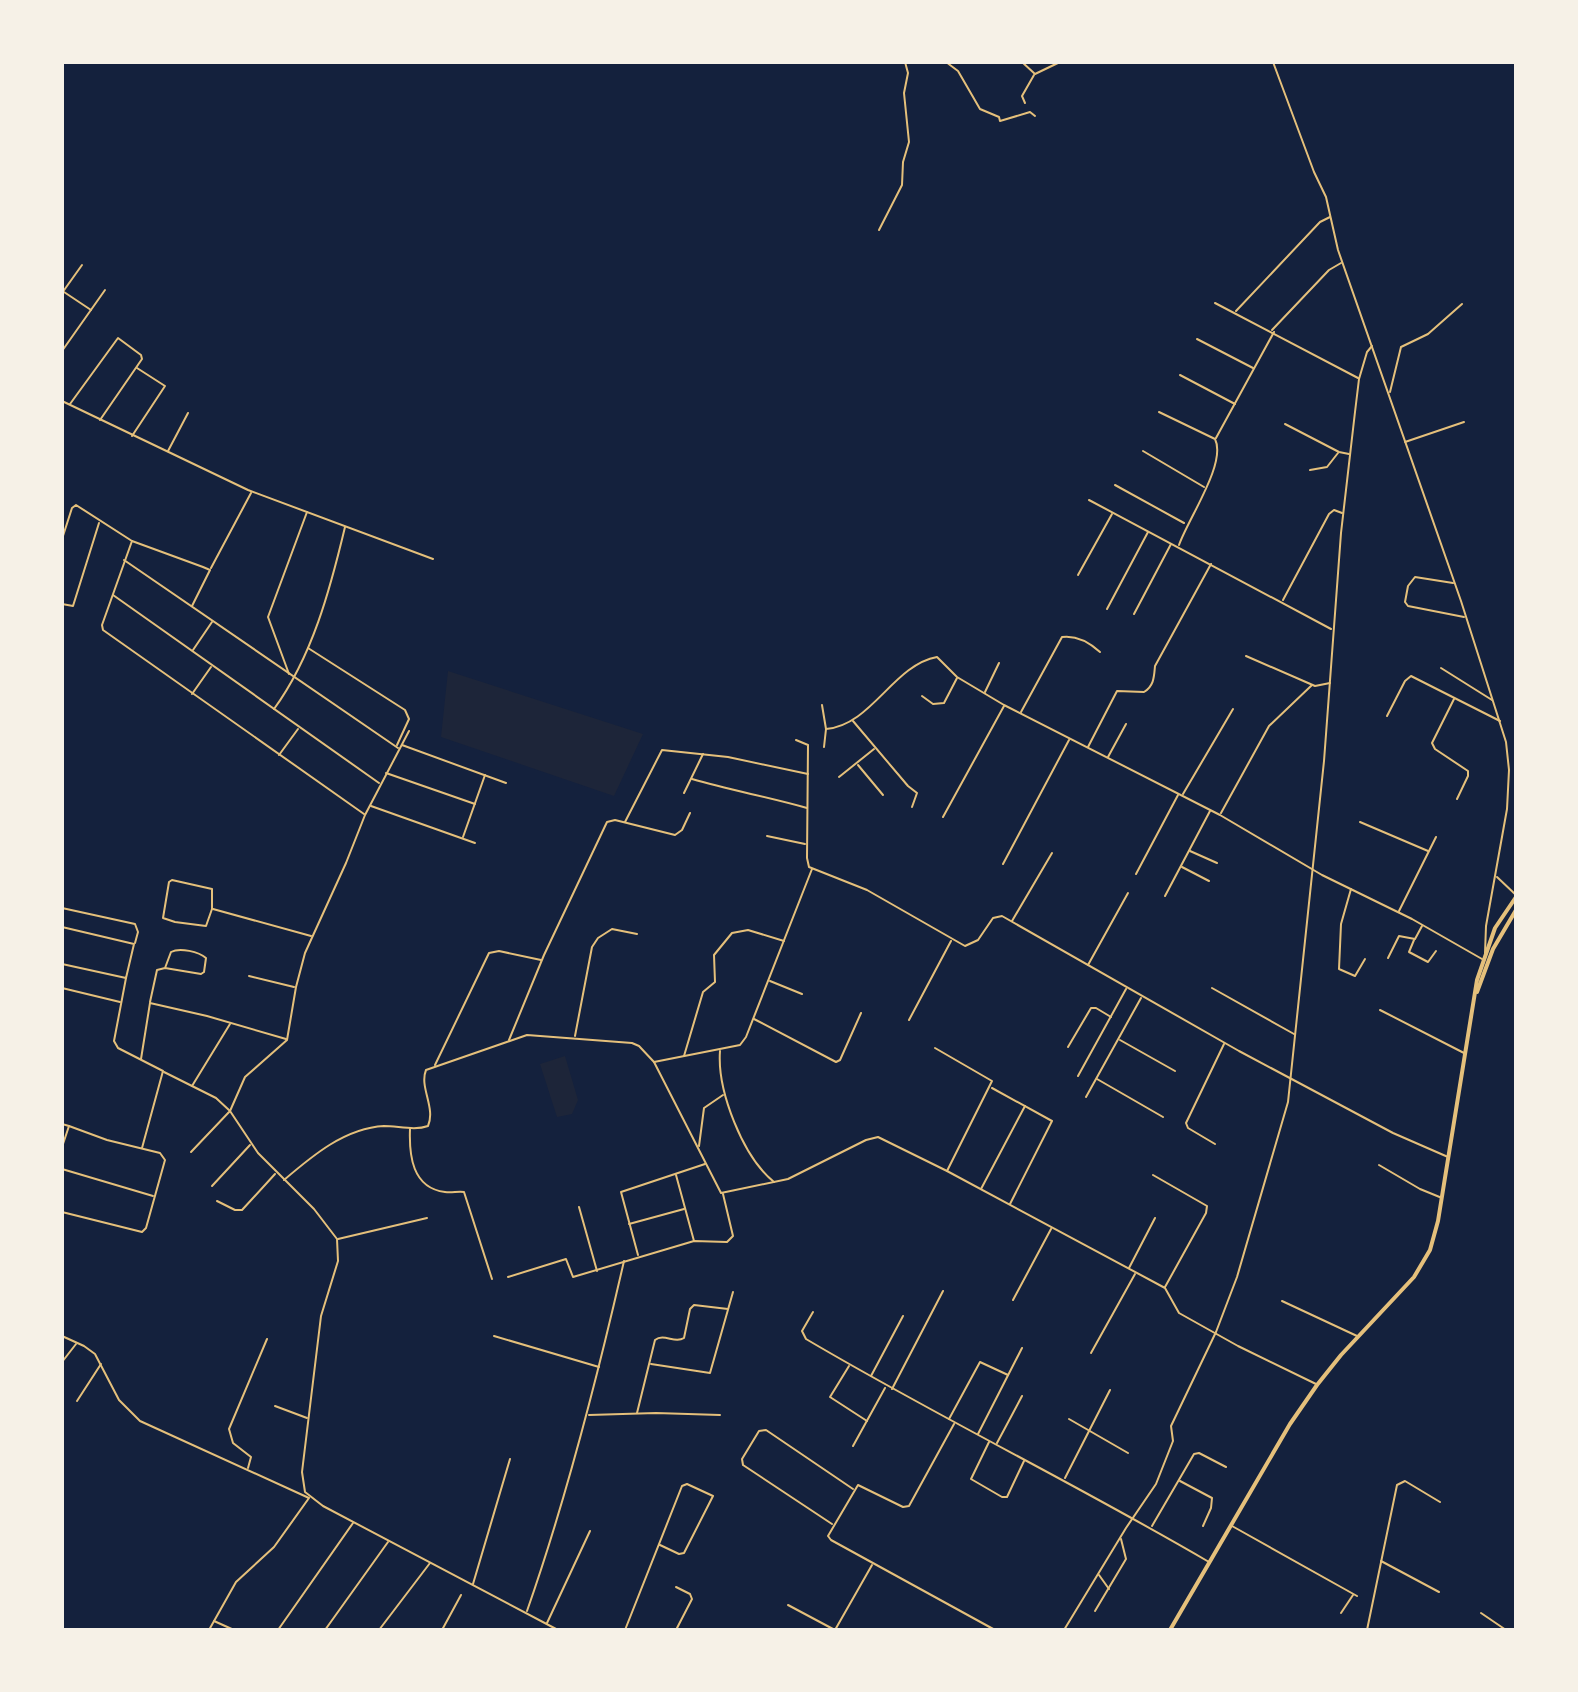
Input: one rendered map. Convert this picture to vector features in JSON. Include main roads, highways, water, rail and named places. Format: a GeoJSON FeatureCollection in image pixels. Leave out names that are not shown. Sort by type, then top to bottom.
{"type":"FeatureCollection","features":[{"type":"Feature","properties":{"kind":"main road"},"geometry":{"type":"LineString","coordinates":[[1170,1630],[1271,1454],[1317,1385],[1358,1337],[1402,1293],[1421,1267],[1434,1238],[1484,957],[1495,928],[1516,896]]}},
{"type":"Feature","properties":{"kind":"main road"},"geometry":{"type":"LineString","coordinates":[[1475,998],[1493,949],[1516,910]]}}]}
